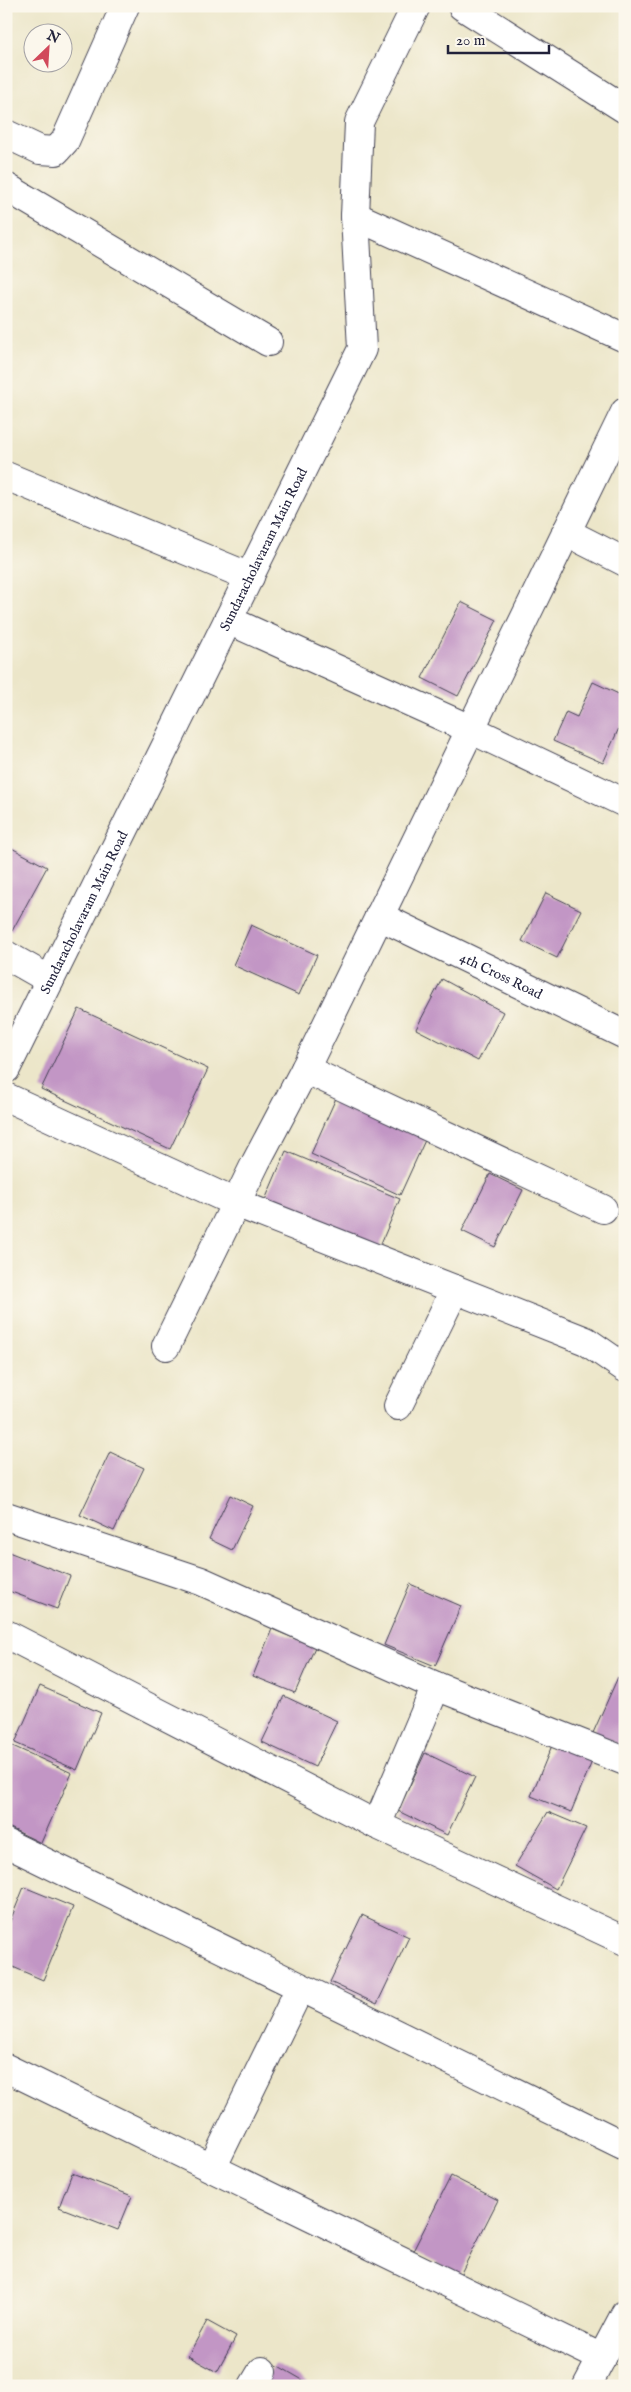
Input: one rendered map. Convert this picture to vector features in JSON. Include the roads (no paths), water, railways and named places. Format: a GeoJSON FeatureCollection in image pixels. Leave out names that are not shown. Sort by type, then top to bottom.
{"type":"FeatureCollection","features":[{"type":"Feature","properties":{"kind":"street"},"geometry":{"type":"LineString","coordinates":[[6,134],[40,150],[56,150],[65,141],[125,6]]}},
{"type":"Feature","properties":{"kind":"street","name":"Sundaracholavaram Main Road"},"geometry":{"type":"LineString","coordinates":[[6,1070],[362,349],[355,216],[359,122],[416,6]]}},
{"type":"Feature","properties":{"kind":"street"},"geometry":{"type":"LineString","coordinates":[[462,6],[625,109]]}},
{"type":"Feature","properties":{"kind":"street"},"geometry":{"type":"LineString","coordinates":[[6,187],[268,342]]}},
{"type":"Feature","properties":{"kind":"street"},"geometry":{"type":"LineString","coordinates":[[355,216],[625,338]]}},
{"type":"Feature","properties":{"kind":"street"},"geometry":{"type":"LineString","coordinates":[[166,1346],[267,1140],[305,1069],[625,412]]}},
{"type":"Feature","properties":{"kind":"street"},"geometry":{"type":"LineString","coordinates":[[6,476],[250,577]]}},
{"type":"Feature","properties":{"kind":"street"},"geometry":{"type":"LineString","coordinates":[[566,532],[625,562]]}},
{"type":"Feature","properties":{"kind":"street"},"geometry":{"type":"LineString","coordinates":[[228,620],[470,729],[625,803]]}},
{"type":"Feature","properties":{"kind":"street","name":"4th Cross Road"},"geometry":{"type":"LineString","coordinates":[[379,916],[625,1035]]}},
{"type":"Feature","properties":{"kind":"street"},"geometry":{"type":"LineString","coordinates":[[6,956],[50,980]]}},
{"type":"Feature","properties":{"kind":"street"},"geometry":{"type":"LineString","coordinates":[[305,1069],[603,1209]]}},
{"type":"Feature","properties":{"kind":"street"},"geometry":{"type":"LineString","coordinates":[[6,1097],[236,1203],[586,1341],[625,1368]]}},
{"type":"Feature","properties":{"kind":"street"},"geometry":{"type":"LineString","coordinates":[[398,1406],[455,1289]]}},
{"type":"Feature","properties":{"kind":"street"},"geometry":{"type":"LineString","coordinates":[[6,1516],[200,1580],[436,1686],[625,1762]]}},
{"type":"Feature","properties":{"kind":"street"},"geometry":{"type":"LineString","coordinates":[[6,1634],[377,1826],[625,1941]]}},
{"type":"Feature","properties":{"kind":"street"},"geometry":{"type":"LineString","coordinates":[[377,1826],[436,1686]]}},
{"type":"Feature","properties":{"kind":"street"},"geometry":{"type":"LineString","coordinates":[[6,1843],[625,2146]]}},
{"type":"Feature","properties":{"kind":"street"},"geometry":{"type":"LineString","coordinates":[[212,2168],[300,1988]]}},
{"type":"Feature","properties":{"kind":"street"},"geometry":{"type":"LineString","coordinates":[[6,2068],[602,2358]]}},
{"type":"Feature","properties":{"kind":"street"},"geometry":{"type":"LineString","coordinates":[[587,2386],[625,2314]]}}]}
